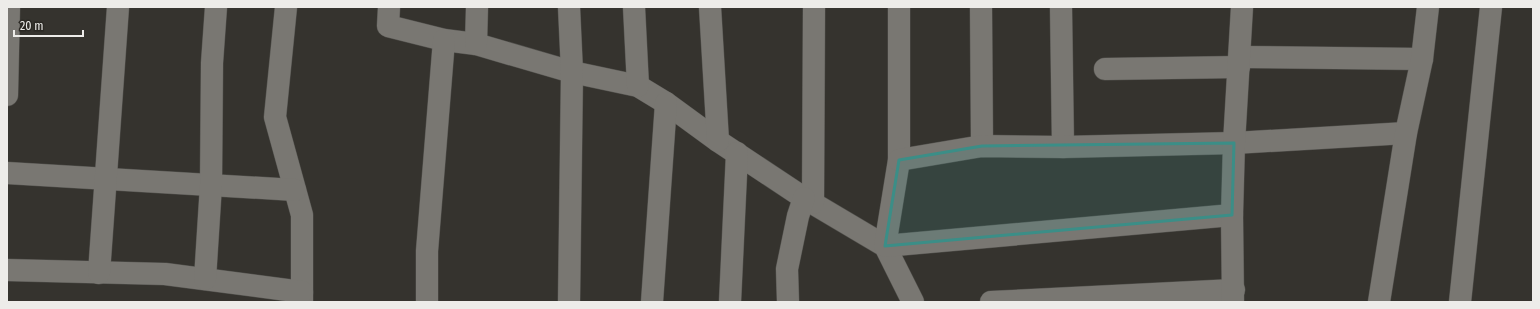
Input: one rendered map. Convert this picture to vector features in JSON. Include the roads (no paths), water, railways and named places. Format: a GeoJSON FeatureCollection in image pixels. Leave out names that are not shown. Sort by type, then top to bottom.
{"type":"FeatureCollection","features":[{"type":"Feature","properties":{"kind":"street"},"geometry":{"type":"LineString","coordinates":[[7,95],[9,7]]}},
{"type":"Feature","properties":{"kind":"street"},"geometry":{"type":"LineString","coordinates":[[99,273],[118,7]]}},
{"type":"Feature","properties":{"kind":"street"},"geometry":{"type":"LineString","coordinates":[[205,279],[210,185],[212,63],[216,7]]}},
{"type":"Feature","properties":{"kind":"street"},"geometry":{"type":"LineString","coordinates":[[7,270],[166,274],[205,279],[302,297],[302,216],[275,117],[286,7]]}},
{"type":"Feature","properties":{"kind":"street"},"geometry":{"type":"LineString","coordinates":[[389,7],[388,26],[444,40],[476,44],[572,72],[638,86],[666,103],[718,141],[809,200],[885,246],[913,302]]}},
{"type":"Feature","properties":{"kind":"street"},"geometry":{"type":"LineString","coordinates":[[476,44],[477,7]]}},
{"type":"Feature","properties":{"kind":"street"},"geometry":{"type":"LineString","coordinates":[[569,7],[572,72],[569,302]]}},
{"type":"Feature","properties":{"kind":"street"},"geometry":{"type":"LineString","coordinates":[[634,7],[638,86]]}},
{"type":"Feature","properties":{"kind":"street"},"geometry":{"type":"LineString","coordinates":[[710,7],[718,141]]}},
{"type":"Feature","properties":{"kind":"street"},"geometry":{"type":"LineString","coordinates":[[788,302],[787,269],[798,216],[809,200],[814,7]]}},
{"type":"Feature","properties":{"kind":"street"},"geometry":{"type":"LineString","coordinates":[[885,246],[899,160],[899,7]]}},
{"type":"Feature","properties":{"kind":"street"},"geometry":{"type":"LineString","coordinates":[[981,7],[982,146]]}},
{"type":"Feature","properties":{"kind":"street"},"geometry":{"type":"LineString","coordinates":[[1061,7],[1063,147]]}},
{"type":"Feature","properties":{"kind":"street"},"geometry":{"type":"LineString","coordinates":[[991,302],[1234,296],[1232,215],[1234,143],[1242,7]]}},
{"type":"Feature","properties":{"kind":"street"},"geometry":{"type":"LineString","coordinates":[[1379,302],[1406,133],[1422,59],[1428,7]]}},
{"type":"Feature","properties":{"kind":"street"},"geometry":{"type":"LineString","coordinates":[[1460,302],[1491,7]]}},
{"type":"Feature","properties":{"kind":"street"},"geometry":{"type":"LineString","coordinates":[[427,302],[427,251],[444,40]]}},
{"type":"Feature","properties":{"kind":"street"},"geometry":{"type":"LineString","coordinates":[[1105,69],[1239,62],[1422,59]]}},
{"type":"Feature","properties":{"kind":"street"},"geometry":{"type":"LineString","coordinates":[[652,302],[666,103]]}},
{"type":"Feature","properties":{"kind":"street"},"geometry":{"type":"LineString","coordinates":[[899,160],[982,146],[1063,147],[1234,143],[1406,133]]}},
{"type":"Feature","properties":{"kind":"street"},"geometry":{"type":"LineString","coordinates":[[730,302],[737,153]]}},
{"type":"Feature","properties":{"kind":"street"},"geometry":{"type":"LineString","coordinates":[[7,173],[295,190]]}},
{"type":"Feature","properties":{"kind":"street"},"geometry":{"type":"LineString","coordinates":[[885,246],[1232,215]]}}]}
